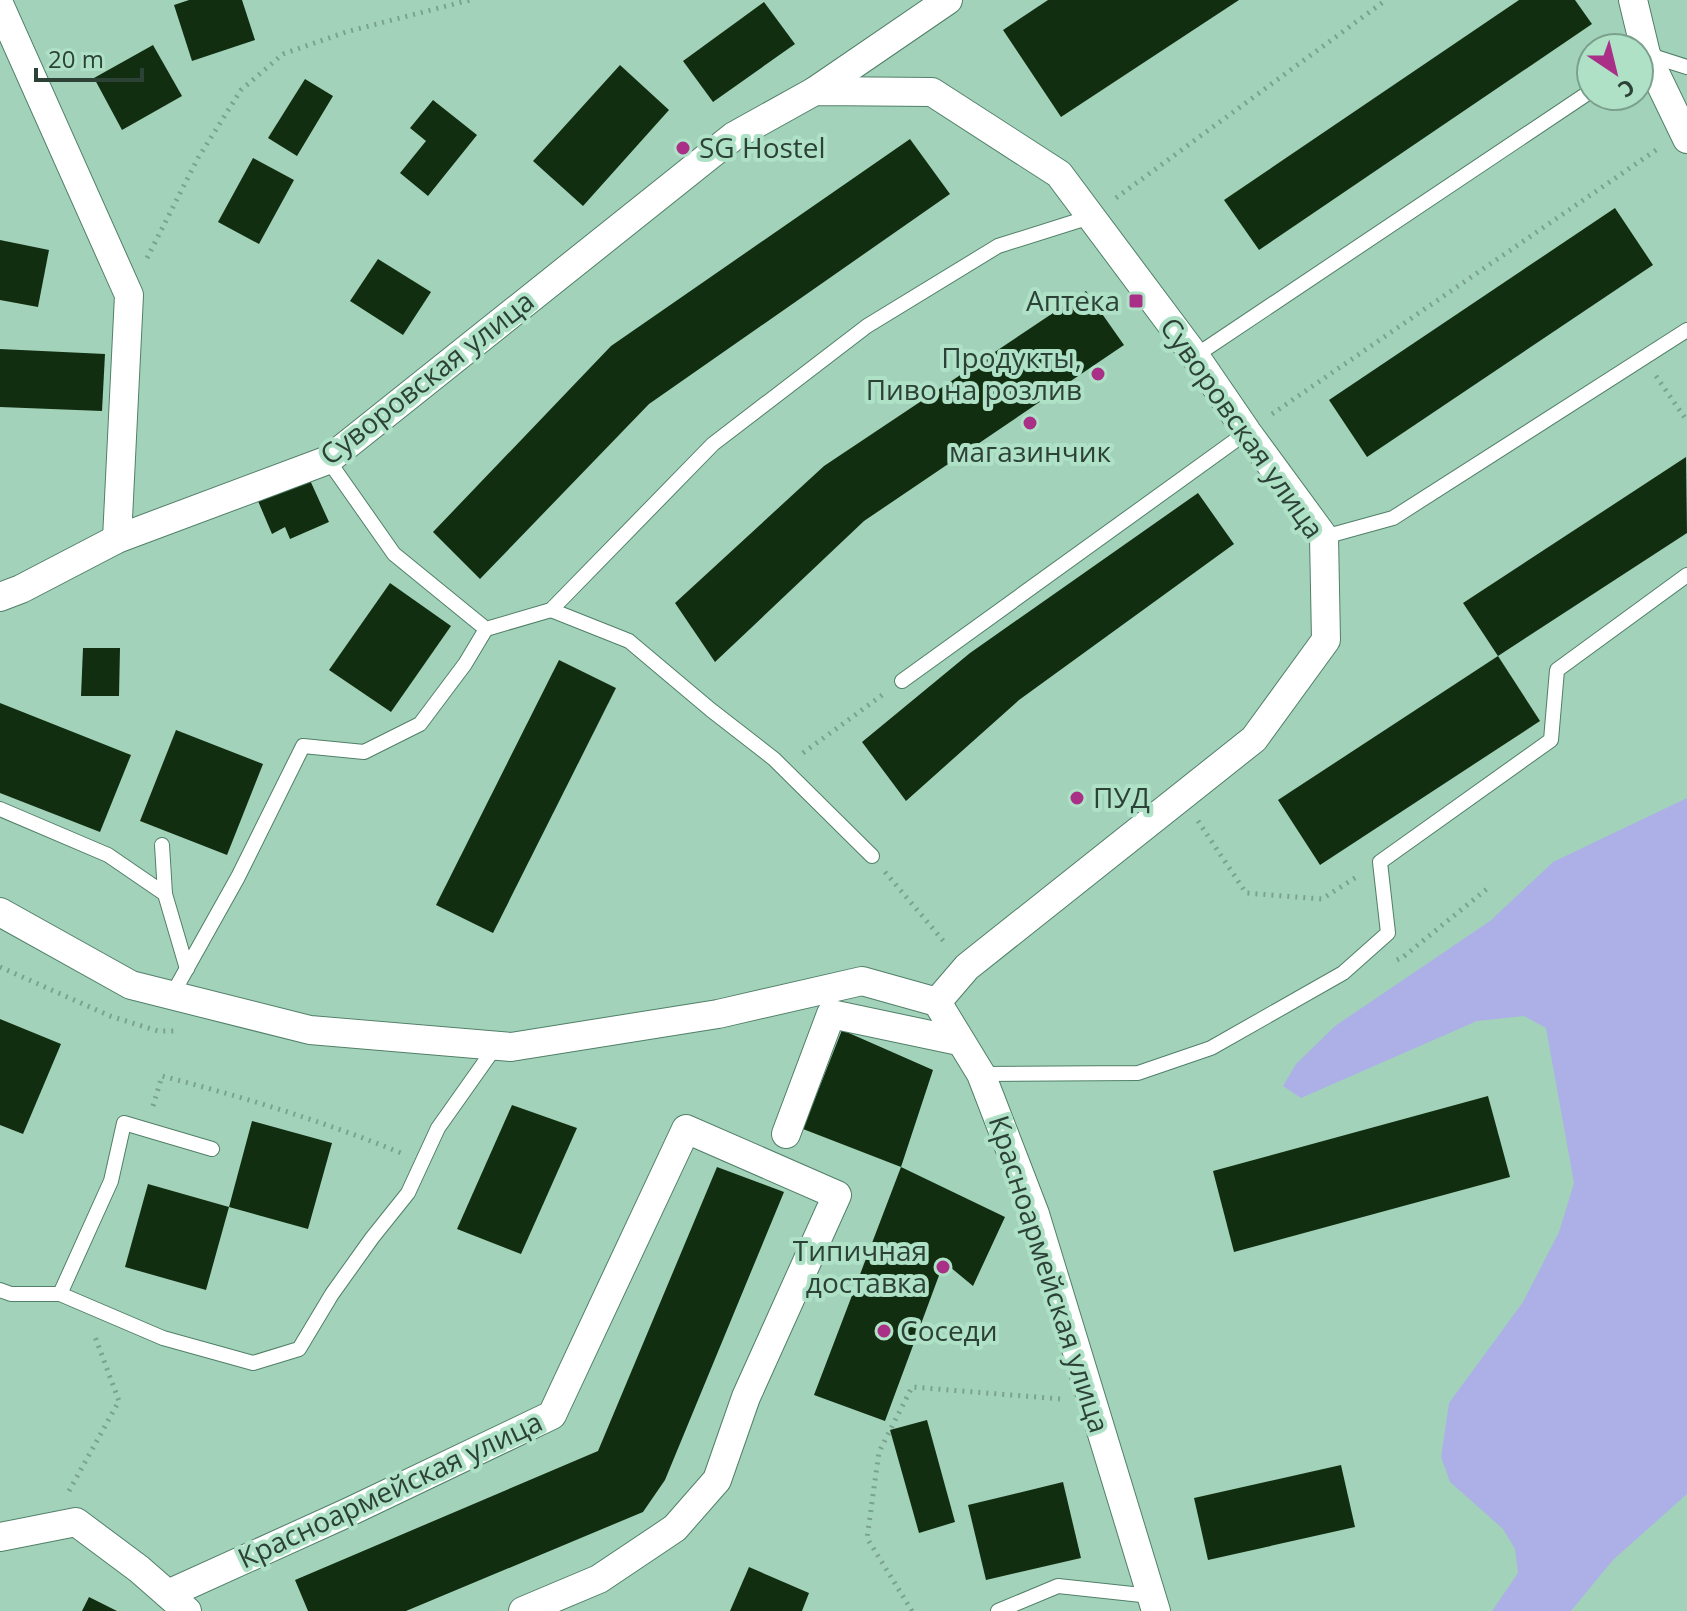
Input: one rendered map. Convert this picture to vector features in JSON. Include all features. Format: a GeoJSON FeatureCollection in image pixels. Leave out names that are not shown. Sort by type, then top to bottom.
{"type":"FeatureCollection","features":[{"type":"Feature","properties":{"kind":"street","name":"Суворовская улица"},"geometry":{"type":"LineString","coordinates":[[0,597],[117,539],[328,460],[734,136],[815,91],[948,0]]}},
{"type":"Feature","properties":{"kind":"street"},"geometry":{"type":"LineString","coordinates":[[1633,0],[1638,32]]}},
{"type":"Feature","properties":{"kind":"street"},"geometry":{"type":"LineString","coordinates":[[0,6],[129,295],[117,539]]}},
{"type":"Feature","properties":{"kind":"street"},"geometry":{"type":"LineString","coordinates":[[1655,80],[1685,135]]}},
{"type":"Feature","properties":{"kind":"street","name":"Суворовская улица"},"geometry":{"type":"LineString","coordinates":[[815,91],[932,92],[1059,174],[1195,356],[1324,537],[1326,640],[1254,739],[967,967],[937,1002]]}},
{"type":"Feature","properties":{"kind":"street"},"geometry":{"type":"LineString","coordinates":[[0,912],[131,985],[310,1030],[511,1047],[718,1014],[862,981],[937,1002]]}},
{"type":"Feature","properties":{"kind":"street","name":"Красноармейская улица"},"geometry":{"type":"LineString","coordinates":[[937,1002],[981,1074],[1035,1214],[1154,1604]]}},
{"type":"Feature","properties":{"kind":"street"},"geometry":{"type":"LineString","coordinates":[[786,1134],[831,1014],[959,1041]]}},
{"type":"Feature","properties":{"kind":"street","name":"Красноармейская улица"},"geometry":{"type":"LineString","coordinates":[[0,1537],[76,1522],[177,1602],[349,1512],[552,1415],[686,1129],[837,1195],[746,1397],[717,1480],[675,1528],[599,1579],[523,1611]]}},
{"type":"Feature","properties":{"kind":"lane"},"geometry":{"type":"LineString","coordinates":[[1655,59],[1687,67]]}},
{"type":"Feature","properties":{"kind":"lane"},"geometry":{"type":"LineString","coordinates":[[1195,356],[1575,102]]}},
{"type":"Feature","properties":{"kind":"lane"},"geometry":{"type":"LineString","coordinates":[[172,995],[238,877],[303,746],[364,752],[420,724],[465,664],[486,629],[551,610],[713,444],[867,326],[998,246],[1090,217]]}},
{"type":"Feature","properties":{"kind":"lane"},"geometry":{"type":"LineString","coordinates":[[1324,537],[1393,518],[1687,330]]}},
{"type":"Feature","properties":{"kind":"lane"},"geometry":{"type":"LineString","coordinates":[[902,681],[1247,432]]}},
{"type":"Feature","properties":{"kind":"lane"},"geometry":{"type":"LineString","coordinates":[[328,460],[394,554],[486,629]]}},
{"type":"Feature","properties":{"kind":"lane"},"geometry":{"type":"LineString","coordinates":[[981,1074],[1138,1073],[1211,1048],[1343,973],[1388,933],[1380,862],[1551,740],[1557,670],[1687,575]]}},
{"type":"Feature","properties":{"kind":"lane"},"geometry":{"type":"LineString","coordinates":[[551,610],[629,641],[783,767],[872,856]]}},
{"type":"Feature","properties":{"kind":"lane"},"geometry":{"type":"LineString","coordinates":[[0,809],[108,855],[165,894]]}},
{"type":"Feature","properties":{"kind":"lane"},"geometry":{"type":"LineString","coordinates":[[162,845],[165,894],[187,969]]}},
{"type":"Feature","properties":{"kind":"lane"},"geometry":{"type":"LineString","coordinates":[[0,1290],[11,1294],[60,1294],[163,1338],[253,1363],[299,1349],[332,1294],[408,1193],[438,1128],[496,1046]]}},
{"type":"Feature","properties":{"kind":"lane"},"geometry":{"type":"LineString","coordinates":[[60,1294],[111,1181],[124,1123],[212,1149]]}},
{"type":"Feature","properties":{"kind":"lane"},"geometry":{"type":"LineString","coordinates":[[998,1611],[1058,1586],[1154,1604]]}},
{"type":"Feature","properties":{"kind":"path"},"geometry":{"type":"LineString","coordinates":[[129,295],[207,144],[241,90],[283,54],[346,32],[470,0]]}},
{"type":"Feature","properties":{"kind":"path"},"geometry":{"type":"LineString","coordinates":[[1090,217],[1386,0]]}},
{"type":"Feature","properties":{"kind":"path"},"geometry":{"type":"LineString","coordinates":[[1247,432],[1685,135]]}},
{"type":"Feature","properties":{"kind":"path"},"geometry":{"type":"LineString","coordinates":[[1644,357],[1687,421]]}},
{"type":"Feature","properties":{"kind":"path"},"geometry":{"type":"LineString","coordinates":[[783,767],[902,681]]}},
{"type":"Feature","properties":{"kind":"path"},"geometry":{"type":"LineString","coordinates":[[1182,797],[1246,893],[1322,899],[1380,862]]}},
{"type":"Feature","properties":{"kind":"path"},"geometry":{"type":"LineString","coordinates":[[872,856],[967,967]]}},
{"type":"Feature","properties":{"kind":"path"},"geometry":{"type":"LineString","coordinates":[[146,1130],[162,1076],[349,1131],[423,1162]]}},
{"type":"Feature","properties":{"kind":"path"},"geometry":{"type":"LineString","coordinates":[[50,1527],[119,1401],[82,1304]]}},
{"type":"Feature","properties":{"kind":"path"},"geometry":{"type":"LineString","coordinates":[[912,1611],[867,1538],[879,1452],[912,1387],[1092,1402]]}},
{"type":"Feature","properties":{"kind":"shaded area"},"geometry":{"type":"Polygon","coordinates":[[[1687,798],[1687,1494],[1613,1560],[1571,1611],[1492,1611],[1518,1573],[1515,1549],[1503,1529],[1450,1482],[1441,1457],[1449,1403],[1523,1302],[1559,1232],[1574,1183],[1546,1028],[1524,1016],[1477,1021],[1301,1098],[1283,1086],[1296,1064],[1335,1026],[1490,921],[1553,862],[1687,798]]]}},
{"type":"Feature","properties":{"kind":"building"},"geometry":{"type":"Polygon","coordinates":[[[189,0],[242,0],[255,40],[192,61],[174,5],[189,0]]]}},
{"type":"Feature","properties":{"kind":"building"},"geometry":{"type":"Polygon","coordinates":[[[1048,0],[1239,0],[1061,117],[1003,30],[1048,0]]]}},
{"type":"Feature","properties":{"kind":"building"},"geometry":{"type":"Polygon","coordinates":[[[1519,0],[1575,0],[1592,24],[1575,32],[1575,36],[1259,250],[1224,200],[1519,0]]]}},
{"type":"Feature","properties":{"kind":"building"},"geometry":{"type":"Polygon","coordinates":[[[764,2],[795,44],[713,102],[683,61],[764,2]]]}},
{"type":"Feature","properties":{"kind":"building"},"geometry":{"type":"Polygon","coordinates":[[[153,45],[182,96],[122,130],[94,78],[153,45]]]}},
{"type":"Feature","properties":{"kind":"building"},"geometry":{"type":"Polygon","coordinates":[[[620,65],[669,110],[583,206],[533,161],[620,65]]]}},
{"type":"Feature","properties":{"kind":"building"},"geometry":{"type":"Polygon","coordinates":[[[305,79],[333,96],[297,156],[268,138],[305,79]]]}},
{"type":"Feature","properties":{"kind":"building"},"geometry":{"type":"Polygon","coordinates":[[[433,100],[477,135],[428,196],[400,173],[426,141],[410,128],[433,100]]]}},
{"type":"Feature","properties":{"kind":"building"},"geometry":{"type":"Polygon","coordinates":[[[910,139],[950,194],[649,404],[480,579],[433,532],[611,346],[910,139]]]}},
{"type":"Feature","properties":{"kind":"building"},"geometry":{"type":"Polygon","coordinates":[[[253,158],[294,180],[259,244],[218,222],[253,158]]]}},
{"type":"Feature","properties":{"kind":"building"},"geometry":{"type":"Polygon","coordinates":[[[1615,208],[1653,265],[1367,457],[1329,400],[1615,208]]]}},
{"type":"Feature","properties":{"kind":"building"},"geometry":{"type":"Polygon","coordinates":[[[0,240],[49,250],[38,307],[0,300],[0,240]]]}},
{"type":"Feature","properties":{"kind":"building"},"geometry":{"type":"Polygon","coordinates":[[[378,259],[431,292],[403,335],[350,301],[378,259]]]}},
{"type":"Feature","properties":{"kind":"building"},"geometry":{"type":"Polygon","coordinates":[[[1086,291],[1124,345],[864,521],[715,662],[675,603],[824,466],[1086,291]]]}},
{"type":"Feature","properties":{"kind":"building"},"geometry":{"type":"Polygon","coordinates":[[[0,349],[105,354],[102,411],[0,407],[0,349]]]}},
{"type":"Feature","properties":{"kind":"building"},"geometry":{"type":"Polygon","coordinates":[[[1686,457],[1687,533],[1498,656],[1463,603],[1686,457]]]}},
{"type":"Feature","properties":{"kind":"building"},"geometry":{"type":"Polygon","coordinates":[[[309,478],[329,522],[290,539],[285,527],[272,534],[258,501],[309,478]]]}},
{"type":"Feature","properties":{"kind":"building"},"geometry":{"type":"Polygon","coordinates":[[[1198,493],[1234,544],[1019,700],[906,801],[862,742],[970,653],[1198,493]]]}},
{"type":"Feature","properties":{"kind":"building"},"geometry":{"type":"Polygon","coordinates":[[[390,583],[451,626],[391,712],[329,670],[390,583]]]}},
{"type":"Feature","properties":{"kind":"building"},"geometry":{"type":"Polygon","coordinates":[[[83,648],[120,648],[119,696],[81,696],[83,648]]]}},
{"type":"Feature","properties":{"kind":"building"},"geometry":{"type":"Polygon","coordinates":[[[1498,656],[1540,721],[1320,865],[1278,800],[1498,656]]]}},
{"type":"Feature","properties":{"kind":"building"},"geometry":{"type":"Polygon","coordinates":[[[559,660],[616,688],[493,933],[436,905],[559,660]]]}},
{"type":"Feature","properties":{"kind":"building"},"geometry":{"type":"Polygon","coordinates":[[[0,703],[131,755],[100,832],[0,793],[0,703]]]}},
{"type":"Feature","properties":{"kind":"building"},"geometry":{"type":"Polygon","coordinates":[[[176,730],[263,764],[227,855],[140,821],[176,730]]]}},
{"type":"Feature","properties":{"kind":"building"},"geometry":{"type":"Polygon","coordinates":[[[0,1019],[61,1044],[23,1134],[0,1125],[0,1019]]]}},
{"type":"Feature","properties":{"kind":"building"},"geometry":{"type":"Polygon","coordinates":[[[842,1030],[933,1070],[901,1167],[803,1129],[842,1030]]]}},
{"type":"Feature","properties":{"kind":"building"},"geometry":{"type":"Polygon","coordinates":[[[1488,1096],[1510,1177],[1234,1252],[1213,1171],[1488,1096]]]}},
{"type":"Feature","properties":{"kind":"building"},"geometry":{"type":"Polygon","coordinates":[[[512,1105],[577,1128],[521,1254],[457,1229],[512,1105]]]}},
{"type":"Feature","properties":{"kind":"building"},"geometry":{"type":"Polygon","coordinates":[[[252,1121],[332,1143],[308,1229],[229,1207],[252,1121]]]}},
{"type":"Feature","properties":{"kind":"building"},"geometry":{"type":"Polygon","coordinates":[[[717,1167],[784,1192],[665,1480],[643,1512],[406,1611],[308,1611],[295,1580],[598,1451],[717,1167]]]}},
{"type":"Feature","properties":{"kind":"building"},"geometry":{"type":"Polygon","coordinates":[[[901,1167],[1005,1217],[973,1286],[944,1262],[885,1421],[814,1395],[901,1167]]]}},
{"type":"Feature","properties":{"kind":"building"},"geometry":{"type":"Polygon","coordinates":[[[148,1184],[229,1207],[206,1290],[125,1267],[148,1184]]]}},
{"type":"Feature","properties":{"kind":"building"},"geometry":{"type":"Polygon","coordinates":[[[927,1420],[955,1522],[919,1533],[890,1430],[927,1420]]]}},
{"type":"Feature","properties":{"kind":"building"},"geometry":{"type":"Polygon","coordinates":[[[1341,1465],[1355,1527],[1208,1560],[1194,1498],[1341,1465]]]}},
{"type":"Feature","properties":{"kind":"building"},"geometry":{"type":"Polygon","coordinates":[[[1063,1482],[1081,1558],[986,1580],[968,1505],[1063,1482]]]}},
{"type":"Feature","properties":{"kind":"building"},"geometry":{"type":"Polygon","coordinates":[[[749,1567],[809,1593],[802,1611],[730,1611],[749,1567]]]}},
{"type":"Feature","properties":{"kind":"building"},"geometry":{"type":"Polygon","coordinates":[[[89,1597],[117,1611],[82,1611],[89,1597]]]}},
{"type":"Feature","properties":{"kind":"place","name":"SG Hostel"},"geometry":{"type":"Point","coordinates":[683,148]}},
{"type":"Feature","properties":{"kind":"place","name":"Аптека"},"geometry":{"type":"Point","coordinates":[1136,301]}},
{"type":"Feature","properties":{"kind":"place","name":"Продукты, Пиво на розлив"},"geometry":{"type":"Point","coordinates":[1098,374]}},
{"type":"Feature","properties":{"kind":"place","name":"магазинчик"},"geometry":{"type":"Point","coordinates":[1030,423]}},
{"type":"Feature","properties":{"kind":"place","name":"ПУД"},"geometry":{"type":"Point","coordinates":[1077,798]}},
{"type":"Feature","properties":{"kind":"place","name":"Типичная доставка"},"geometry":{"type":"Point","coordinates":[943,1267]}},
{"type":"Feature","properties":{"kind":"place","name":"Соседи"},"geometry":{"type":"Point","coordinates":[884,1331]}}]}
